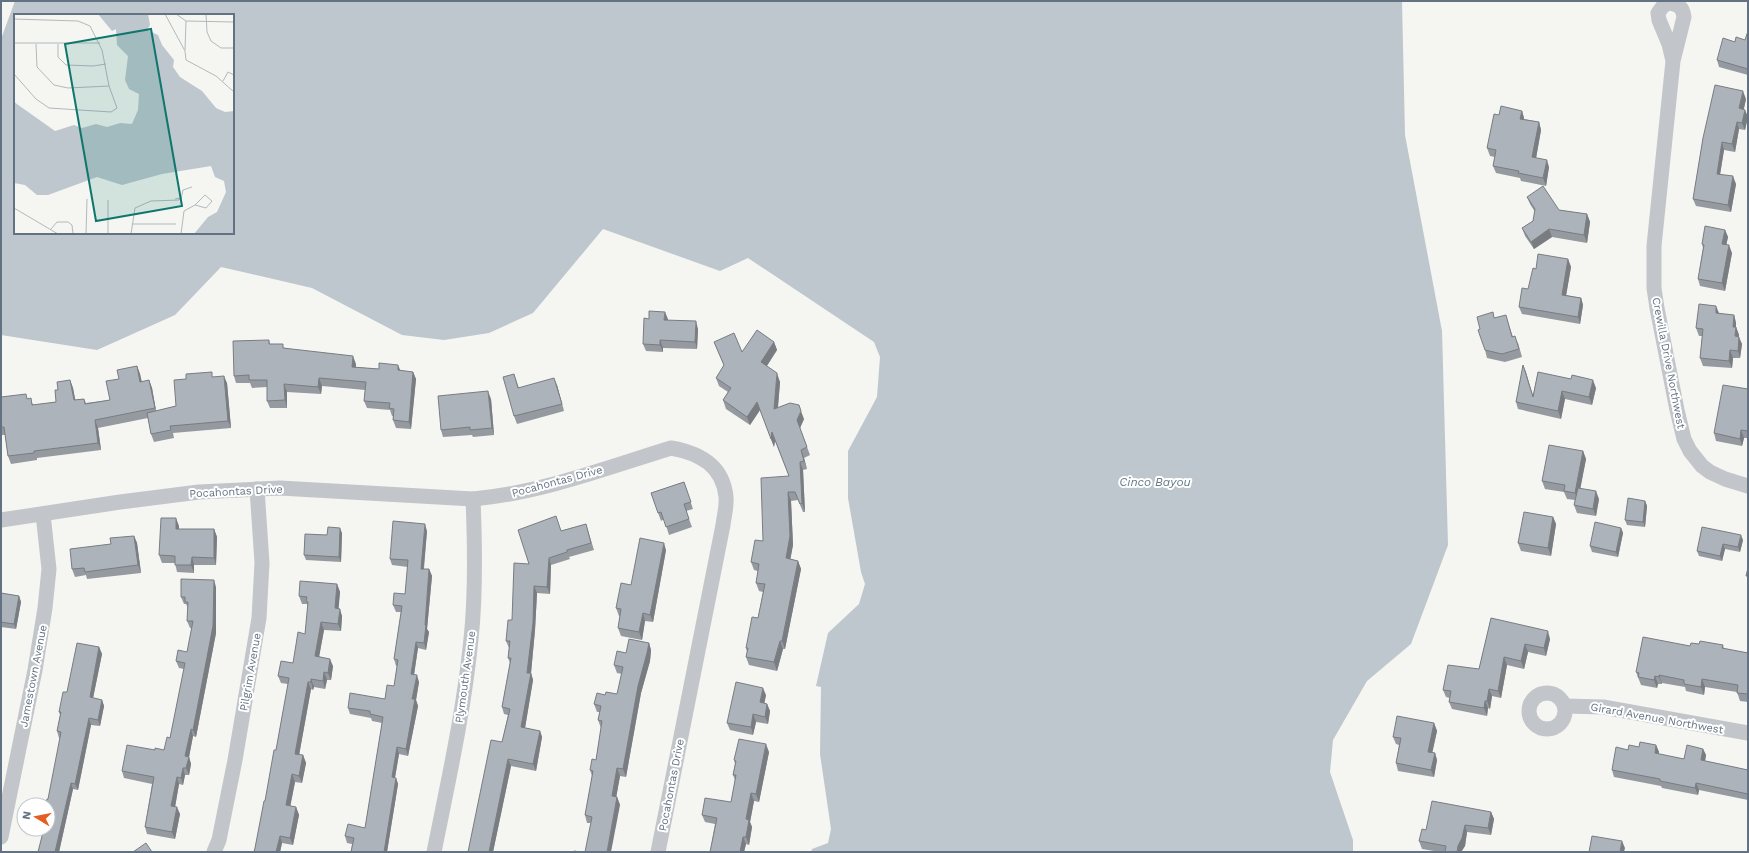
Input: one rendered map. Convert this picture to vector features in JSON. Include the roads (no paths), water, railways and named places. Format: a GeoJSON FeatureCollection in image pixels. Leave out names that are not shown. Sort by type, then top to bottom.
{"type":"FeatureCollection","features":[{"type":"Feature","properties":{"kind":"street","name":"Crewilla Drive Northwest"},"geometry":{"type":"LineString","coordinates":[[1673,61],[1669,44],[1659,20],[1658,13],[1663,6],[1668,3],[1680,4],[1684,17],[1673,61],[1654,246],[1657,308],[1677,410],[1684,439],[1690,451],[1702,466],[1710,472],[1725,479],[1748,486]]}},
{"type":"Feature","properties":{"kind":"street","name":"Pocahontas Drive"},"geometry":{"type":"LineString","coordinates":[[1,520],[199,492],[257,489],[280,488],[473,499],[496,497],[538,488],[671,448],[688,451],[700,456],[711,464],[720,476],[724,486],[726,499],[723,525],[658,852]]}},
{"type":"Feature","properties":{"kind":"street","name":"Pilgrim Avenue"},"geometry":{"type":"LineString","coordinates":[[214,852],[219,840],[235,760],[259,618],[262,562],[257,489]]}},
{"type":"Feature","properties":{"kind":"street","name":"Plymouth Avenue"},"geometry":{"type":"LineString","coordinates":[[434,852],[455,743],[471,640],[474,598],[473,499]]}},
{"type":"Feature","properties":{"kind":"street","name":"Jamestown Avenue"},"geometry":{"type":"LineString","coordinates":[[1,837],[35,670],[45,608],[49,569],[43,514]]}},
{"type":"Feature","properties":{"kind":"street","name":"Girard Avenue Northwest"},"geometry":{"type":"LineString","coordinates":[[1565,706],[1603,707],[1748,733]]}},
{"type":"Feature","properties":{"kind":"water","name":"Cinco Bayou"},"geometry":{"type":"Polygon","coordinates":[[[15,1],[1402,1],[1405,135],[1442,331],[1448,545],[1411,644],[1367,681],[1333,740],[1330,772],[1353,840],[1353,852],[811,852],[812,849],[828,843],[831,829],[820,754],[821,687],[816,686],[828,633],[859,604],[865,584],[861,572],[848,498],[848,451],[877,397],[880,357],[874,342],[748,258],[720,271],[603,229],[533,313],[489,333],[444,340],[402,335],[312,288],[221,267],[175,315],[97,350],[1,335],[1,39],[15,1]]]}}]}
